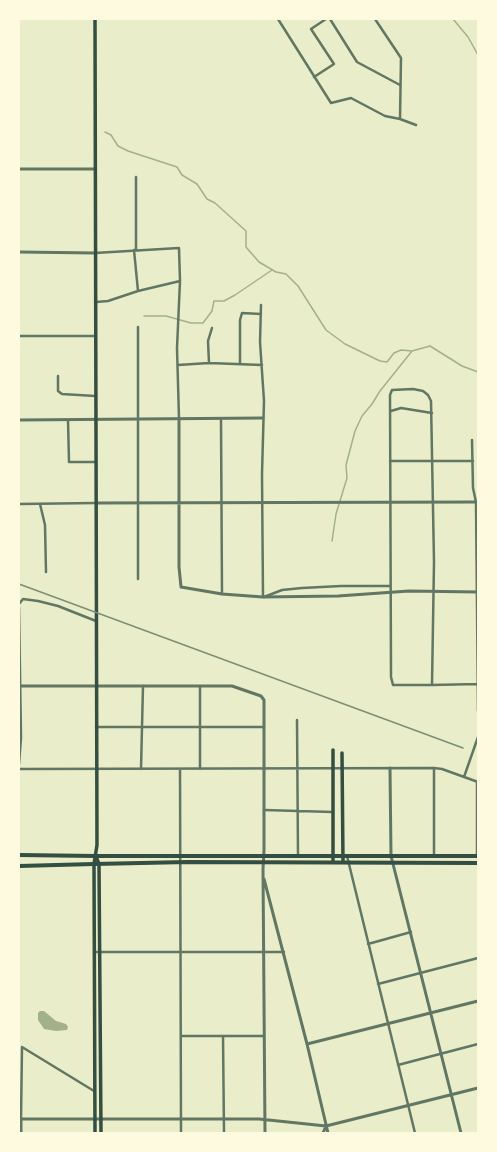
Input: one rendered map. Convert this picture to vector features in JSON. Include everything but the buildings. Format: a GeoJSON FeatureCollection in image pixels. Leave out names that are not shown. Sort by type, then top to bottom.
{"type":"FeatureCollection","features":[{"type":"Feature","properties":{"kind":"main road"},"geometry":{"type":"LineString","coordinates":[[95,19],[95,1133]]}},
{"type":"Feature","properties":{"kind":"main road"},"geometry":{"type":"LineString","coordinates":[[333,750],[333,862]]}},
{"type":"Feature","properties":{"kind":"main road"},"geometry":{"type":"LineString","coordinates":[[342,753],[345,855],[343,862]]}},
{"type":"Feature","properties":{"kind":"main road"},"geometry":{"type":"LineString","coordinates":[[19,855],[181,857],[333,855],[477,856]]}},
{"type":"Feature","properties":{"kind":"main road"},"geometry":{"type":"LineString","coordinates":[[96,856],[99,864],[100,1133]]}},
{"type":"Feature","properties":{"kind":"main road"},"geometry":{"type":"LineString","coordinates":[[19,866],[333,862],[478,863]]}},
{"type":"Feature","properties":{"kind":"street"},"geometry":{"type":"LineString","coordinates":[[278,19],[331,103],[351,98],[385,116],[400,119],[416,125]]}},
{"type":"Feature","properties":{"kind":"street"},"geometry":{"type":"LineString","coordinates":[[314,77],[334,64],[311,29],[320,20],[326,19]]}},
{"type":"Feature","properties":{"kind":"street"},"geometry":{"type":"LineString","coordinates":[[330,19],[357,62],[400,85]]}},
{"type":"Feature","properties":{"kind":"street"},"geometry":{"type":"LineString","coordinates":[[375,19],[400,58],[400,119]]}},
{"type":"Feature","properties":{"kind":"street"},"geometry":{"type":"LineString","coordinates":[[19,169],[95,169]]}},
{"type":"Feature","properties":{"kind":"street"},"geometry":{"type":"LineString","coordinates":[[136,177],[135,250],[138,291]]}},
{"type":"Feature","properties":{"kind":"street"},"geometry":{"type":"LineString","coordinates":[[19,252],[95,252],[178,248],[180,281],[178,365],[180,586],[222,594],[263,597],[390,592],[477,592]]}},
{"type":"Feature","properties":{"kind":"street"},"geometry":{"type":"LineString","coordinates":[[95,302],[108,301],[138,291],[180,281]]}},
{"type":"Feature","properties":{"kind":"street"},"geometry":{"type":"LineString","coordinates":[[262,305],[260,342],[264,401],[263,597]]}},
{"type":"Feature","properties":{"kind":"street"},"geometry":{"type":"LineString","coordinates":[[240,364],[240,320],[242,314],[261,314]]}},
{"type":"Feature","properties":{"kind":"street"},"geometry":{"type":"LineString","coordinates":[[138,327],[138,579]]}},
{"type":"Feature","properties":{"kind":"street"},"geometry":{"type":"LineString","coordinates":[[209,364],[208,341],[212,328]]}},
{"type":"Feature","properties":{"kind":"street"},"geometry":{"type":"LineString","coordinates":[[19,336],[95,336]]}},
{"type":"Feature","properties":{"kind":"street"},"geometry":{"type":"LineString","coordinates":[[178,365],[262,364]]}},
{"type":"Feature","properties":{"kind":"street"},"geometry":{"type":"LineString","coordinates":[[58,376],[58,391],[62,394],[95,396]]}},
{"type":"Feature","properties":{"kind":"street"},"geometry":{"type":"LineString","coordinates":[[432,685],[433,461],[431,401],[428,395],[423,391],[413,389],[392,390],[390,395],[390,592],[391,677],[393,685],[432,685],[478,684]]}},
{"type":"Feature","properties":{"kind":"street"},"geometry":{"type":"LineString","coordinates":[[391,410],[401,408],[432,413]]}},
{"type":"Feature","properties":{"kind":"street"},"geometry":{"type":"LineString","coordinates":[[19,420],[221,420],[263,418]]}},
{"type":"Feature","properties":{"kind":"street"},"geometry":{"type":"LineString","coordinates":[[68,420],[68,462],[96,462]]}},
{"type":"Feature","properties":{"kind":"street"},"geometry":{"type":"LineString","coordinates":[[221,420],[222,594]]}},
{"type":"Feature","properties":{"kind":"street"},"geometry":{"type":"LineString","coordinates":[[472,440],[474,488],[477,502],[478,711]]}},
{"type":"Feature","properties":{"kind":"street"},"geometry":{"type":"LineString","coordinates":[[390,461],[473,461]]}},
{"type":"Feature","properties":{"kind":"street"},"geometry":{"type":"LineString","coordinates":[[19,504],[477,502]]}},
{"type":"Feature","properties":{"kind":"street"},"geometry":{"type":"LineString","coordinates":[[40,504],[45,525],[46,572]]}},
{"type":"Feature","properties":{"kind":"street"},"geometry":{"type":"LineString","coordinates":[[263,597],[282,590],[302,588],[390,586]]}},
{"type":"Feature","properties":{"kind":"street"},"geometry":{"type":"LineString","coordinates":[[19,764],[21,744],[19,606],[23,599],[38,601],[58,606],[96,622]]}},
{"type":"Feature","properties":{"kind":"street"},"geometry":{"type":"LineString","coordinates":[[141,769],[143,728],[142,685]]}},
{"type":"Feature","properties":{"kind":"street"},"geometry":{"type":"LineString","coordinates":[[200,685],[200,769]]}},
{"type":"Feature","properties":{"kind":"street"},"geometry":{"type":"LineString","coordinates":[[19,686],[238,686],[261,696],[264,700],[264,810],[262,863],[265,1133]]}},
{"type":"Feature","properties":{"kind":"street"},"geometry":{"type":"LineString","coordinates":[[297,720],[298,856]]}},
{"type":"Feature","properties":{"kind":"street"},"geometry":{"type":"LineString","coordinates":[[96,727],[264,727]]}},
{"type":"Feature","properties":{"kind":"street"},"geometry":{"type":"LineString","coordinates":[[464,777],[478,737]]}},
{"type":"Feature","properties":{"kind":"street"},"geometry":{"type":"LineString","coordinates":[[390,768],[391,856],[422,973],[461,1133]]}},
{"type":"Feature","properties":{"kind":"street"},"geometry":{"type":"LineString","coordinates":[[434,768],[434,856]]}},
{"type":"Feature","properties":{"kind":"street"},"geometry":{"type":"LineString","coordinates":[[19,769],[442,769],[478,782],[477,856]]}},
{"type":"Feature","properties":{"kind":"street"},"geometry":{"type":"LineString","coordinates":[[180,769],[181,1133]]}},
{"type":"Feature","properties":{"kind":"street"},"geometry":{"type":"LineString","coordinates":[[264,810],[333,812]]}},
{"type":"Feature","properties":{"kind":"street"},"geometry":{"type":"LineString","coordinates":[[345,855],[415,1133]]}},
{"type":"Feature","properties":{"kind":"street"},"geometry":{"type":"LineString","coordinates":[[263,873],[284,952],[328,1133]]}},
{"type":"Feature","properties":{"kind":"street"},"geometry":{"type":"LineString","coordinates":[[368,944],[411,932]]}},
{"type":"Feature","properties":{"kind":"street"},"geometry":{"type":"LineString","coordinates":[[94,952],[284,952]]}},
{"type":"Feature","properties":{"kind":"street"},"geometry":{"type":"LineString","coordinates":[[378,984],[478,958]]}},
{"type":"Feature","properties":{"kind":"street"},"geometry":{"type":"LineString","coordinates":[[307,1044],[478,1001]]}},
{"type":"Feature","properties":{"kind":"street"},"geometry":{"type":"LineString","coordinates":[[181,1036],[264,1036]]}},
{"type":"Feature","properties":{"kind":"street"},"geometry":{"type":"LineString","coordinates":[[222,1036],[224,1133]]}},
{"type":"Feature","properties":{"kind":"street"},"geometry":{"type":"LineString","coordinates":[[398,1065],[478,1044]]}},
{"type":"Feature","properties":{"kind":"street"},"geometry":{"type":"LineString","coordinates":[[21,1133],[22,1047],[94,1091]]}},
{"type":"Feature","properties":{"kind":"street"},"geometry":{"type":"LineString","coordinates":[[20,1119],[224,1119],[265,1120],[326,1126],[478,1088]]}},
{"type":"Feature","properties":{"kind":"street"},"geometry":{"type":"LineString","coordinates":[[323,1133],[326,1126]]}},
{"type":"Feature","properties":{"kind":"shaded area"},"geometry":{"type":"Polygon","coordinates":[[[40,1011],[44,1011],[56,1021],[66,1024],[68,1027],[67,1030],[56,1031],[44,1029],[38,1020],[38,1013],[40,1011]]]}},
{"type":"Feature","properties":{"kind":"waterway"},"geometry":{"type":"LineString","coordinates":[[453,19],[468,37],[478,55]]}},
{"type":"Feature","properties":{"kind":"waterway"},"geometry":{"type":"LineString","coordinates":[[105,132],[111,135],[118,146],[128,151],[177,167],[182,175],[197,184],[207,199],[215,203],[246,231],[246,247],[259,262],[276,272],[286,274],[298,286],[326,330],[345,344],[380,361],[387,362],[394,353],[401,350],[412,351],[430,346],[462,366],[478,372]]}},
{"type":"Feature","properties":{"kind":"waterway"},"geometry":{"type":"LineString","coordinates":[[144,316],[166,316],[191,323],[203,323],[212,311],[214,301],[224,301],[272,270]]}},
{"type":"Feature","properties":{"kind":"waterway"},"geometry":{"type":"LineString","coordinates":[[332,541],[336,514],[347,478],[346,465],[355,431],[362,416],[412,351]]}},
{"type":"Feature","properties":{"kind":"railway"},"geometry":{"type":"LineString","coordinates":[[19,584],[463,748]]}}]}
